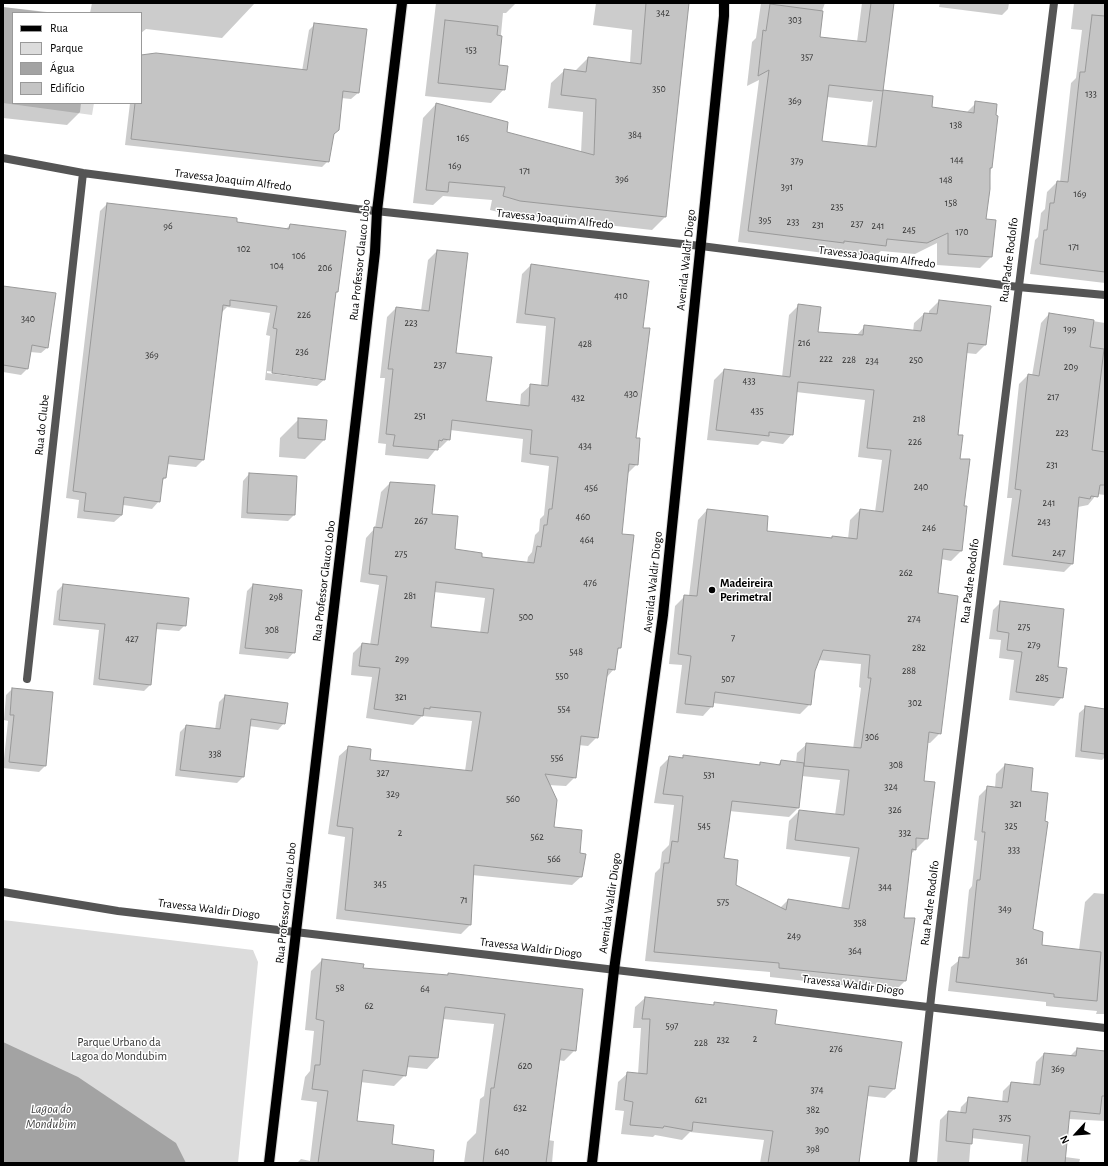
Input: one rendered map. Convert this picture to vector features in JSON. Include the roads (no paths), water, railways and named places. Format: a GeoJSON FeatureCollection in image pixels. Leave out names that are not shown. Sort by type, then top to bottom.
{"type":"FeatureCollection","features":[{"type":"Feature","properties":{"kind":"main road","name":"Rua Professor Glauco Lobo"},"geometry":{"type":"LineString","coordinates":[[269,1163],[297,931],[316,751],[359,394],[375,252],[377,211],[402,3]]}},
{"type":"Feature","properties":{"kind":"main road","name":"Avenida Waldir Diogo"},"geometry":{"type":"LineString","coordinates":[[592,1163],[614,970],[663,615],[724,16],[724,3]]}},
{"type":"Feature","properties":{"kind":"street","name":"Rua Padre Rodolfo"},"geometry":{"type":"LineString","coordinates":[[913,1163],[930,1006],[1054,3]]}},
{"type":"Feature","properties":{"kind":"street","name":"Travessa Joaquim Alfredo"},"geometry":{"type":"LineString","coordinates":[[3,158],[83,173],[377,211],[701,246],[1018,287],[1105,295]]}},
{"type":"Feature","properties":{"kind":"street","name":"Rua do Clube"},"geometry":{"type":"LineString","coordinates":[[27,679],[83,173]]}},
{"type":"Feature","properties":{"kind":"street","name":"Travessa Waldir Diogo"},"geometry":{"type":"LineString","coordinates":[[3,892],[118,911],[930,1006],[1105,1028]]}},
{"type":"Feature","properties":{"kind":"water","name":"Lagoa do Mondubim"},"geometry":{"type":"Polygon","coordinates":[[[3,1042],[78,1077],[176,1143],[186,1163],[3,1163],[3,1042]]]}},
{"type":"Feature","properties":{"kind":"place","name":"Madeireira Perimetral"},"geometry":{"type":"Point","coordinates":[712,590]}},
{"type":"Feature","properties":{"kind":"park label","name":"Parque Urbano da Lagoa do Mondubim"},"geometry":{"type":"Point","coordinates":[119,1049]}}]}
